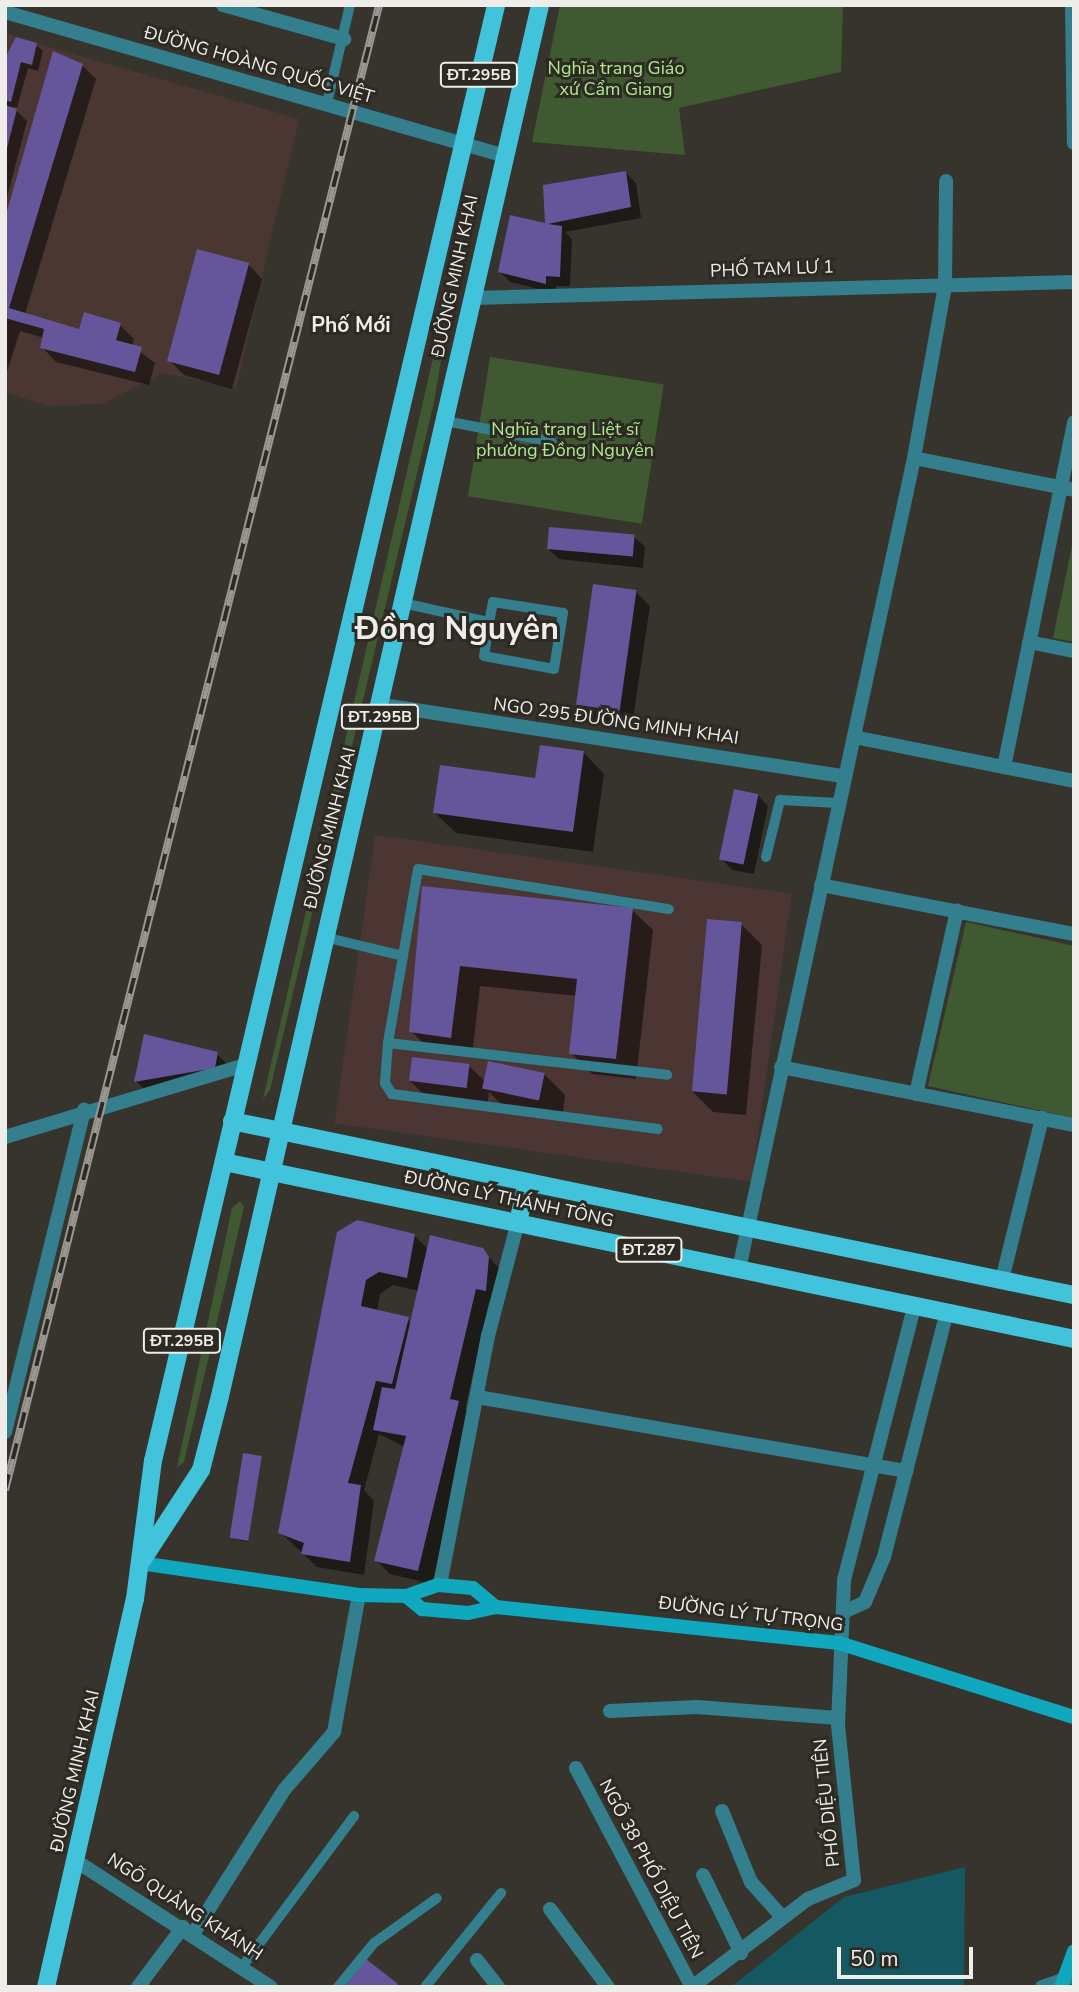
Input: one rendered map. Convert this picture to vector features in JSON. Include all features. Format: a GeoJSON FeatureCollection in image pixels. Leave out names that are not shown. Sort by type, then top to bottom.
{"type":"FeatureCollection","features":[{"type":"Feature","properties":{"kind":"main road","name":"ĐƯỜNG MINH KHAI"},"geometry":{"type":"LineString","coordinates":[[46,1987],[140,1563],[153,1461],[496,5]]}},
{"type":"Feature","properties":{"kind":"main road","name":"ĐƯỜNG MINH KHAI"},"geometry":{"type":"LineString","coordinates":[[140,1563],[201,1470],[324,937],[407,604],[502,155],[540,5]]}},
{"type":"Feature","properties":{"kind":"main road","name":"ĐƯỜNG LÝ THÁNH TÔNG"},"geometry":{"type":"LineString","coordinates":[[232,1121],[1074,1295]]}},
{"type":"Feature","properties":{"kind":"main road","name":"ĐƯỜNG LÝ THÁNH TÔNG"},"geometry":{"type":"LineString","coordinates":[[223,1162],[518,1222],[946,1315],[1074,1339]]}},
{"type":"Feature","properties":{"kind":"main road"},"geometry":{"type":"LineString","coordinates":[[518,1222],[527,1184]]}},
{"type":"Feature","properties":{"kind":"main road","name":"ĐƯỜNG LÝ TỰ TRỌNG"},"geometry":{"type":"LineString","coordinates":[[140,1563],[359,1595],[406,1596],[440,1585],[473,1588],[496,1606]]}},
{"type":"Feature","properties":{"kind":"main road","name":"ĐƯỜNG LÝ TỰ TRỌNG"},"geometry":{"type":"LineString","coordinates":[[406,1596],[422,1609],[468,1613],[496,1606],[839,1643],[1074,1717]]}},
{"type":"Feature","properties":{"kind":"main road"},"geometry":{"type":"LineString","coordinates":[[1067,1979],[1074,1951]]}},
{"type":"Feature","properties":{"kind":"street"},"geometry":{"type":"LineString","coordinates":[[223,5],[344,39]]}},
{"type":"Feature","properties":{"kind":"street"},"geometry":{"type":"LineString","coordinates":[[1072,5],[1073,157]]}},
{"type":"Feature","properties":{"kind":"street","name":"ĐƯỜNG HOÀNG QUỐC VIỆT"},"geometry":{"type":"LineString","coordinates":[[5,12],[502,155]]}},
{"type":"Feature","properties":{"kind":"street"},"geometry":{"type":"LineString","coordinates":[[739,1269],[914,458],[945,285],[946,181]]}},
{"type":"Feature","properties":{"kind":"street","name":"PHỐ TAM LƯ 1"},"geometry":{"type":"LineString","coordinates":[[473,298],[1074,282]]}},
{"type":"Feature","properties":{"kind":"street"},"geometry":{"type":"LineString","coordinates":[[1003,767],[1029,642],[1067,489],[1074,422]]}},
{"type":"Feature","properties":{"kind":"street"},"geometry":{"type":"LineString","coordinates":[[914,458],[1067,489]]}},
{"type":"Feature","properties":{"kind":"street"},"geometry":{"type":"LineString","coordinates":[[1029,642],[1074,651]]}},
{"type":"Feature","properties":{"kind":"street","name":"NGO 295 ĐƯỜNG MINH KHAI"},"geometry":{"type":"LineString","coordinates":[[383,705],[844,776]]}},
{"type":"Feature","properties":{"kind":"street"},"geometry":{"type":"LineString","coordinates":[[854,737],[1074,781]]}},
{"type":"Feature","properties":{"kind":"street"},"geometry":{"type":"LineString","coordinates":[[821,884],[1074,934]]}},
{"type":"Feature","properties":{"kind":"street"},"geometry":{"type":"LineString","coordinates":[[916,1094],[957,911]]}},
{"type":"Feature","properties":{"kind":"street"},"geometry":{"type":"LineString","coordinates":[[5,1137],[84,1110],[245,1065]]}},
{"type":"Feature","properties":{"kind":"street"},"geometry":{"type":"LineString","coordinates":[[782,1068],[1074,1125]]}},
{"type":"Feature","properties":{"kind":"street"},"geometry":{"type":"LineString","coordinates":[[5,1432],[84,1110]]}},
{"type":"Feature","properties":{"kind":"street"},"geometry":{"type":"LineString","coordinates":[[1002,1280],[1042,1118]]}},
{"type":"Feature","properties":{"kind":"street"},"geometry":{"type":"LineString","coordinates":[[440,1585],[477,1397],[518,1222]]}},
{"type":"Feature","properties":{"kind":"street","name":"PHỐ DIỆU TIÊN"},"geometry":{"type":"LineString","coordinates":[[692,1987],[741,1953],[782,1917],[854,1880],[838,1718],[839,1643],[846,1611],[845,1580],[877,1464],[914,1308]]}},
{"type":"Feature","properties":{"kind":"street"},"geometry":{"type":"LineString","coordinates":[[846,1611],[865,1602],[907,1471],[946,1315]]}},
{"type":"Feature","properties":{"kind":"street"},"geometry":{"type":"LineString","coordinates":[[477,1397],[907,1471]]}},
{"type":"Feature","properties":{"kind":"street"},"geometry":{"type":"LineString","coordinates":[[138,1987],[188,1931],[284,1790],[334,1732],[359,1595]]}},
{"type":"Feature","properties":{"kind":"street"},"geometry":{"type":"LineString","coordinates":[[610,1711],[697,1707],[838,1718]]}},
{"type":"Feature","properties":{"kind":"street","name":"NGÕ 38 PHỐ DIỆU TIÊN"},"geometry":{"type":"LineString","coordinates":[[576,1768],[692,1987]]}},
{"type":"Feature","properties":{"kind":"street"},"geometry":{"type":"LineString","coordinates":[[722,1811],[751,1882],[782,1917]]}},
{"type":"Feature","properties":{"kind":"street","name":"NGÕ QUẢNG KHÁNH"},"geometry":{"type":"LineString","coordinates":[[76,1861],[271,1987]]}},
{"type":"Feature","properties":{"kind":"street"},"geometry":{"type":"LineString","coordinates":[[703,1875],[741,1953]]}},
{"type":"Feature","properties":{"kind":"street"},"geometry":{"type":"LineString","coordinates":[[550,1909],[608,1987]]}},
{"type":"Feature","properties":{"kind":"street"},"geometry":{"type":"LineString","coordinates":[[477,1960],[498,1987]]}},
{"type":"Feature","properties":{"kind":"street"},"geometry":{"type":"LineString","coordinates":[[1042,1987],[1067,1979]]}},
{"type":"Feature","properties":{"kind":"lane"},"geometry":{"type":"LineString","coordinates":[[327,103],[350,5]]}},
{"type":"Feature","properties":{"kind":"lane"},"geometry":{"type":"LineString","coordinates":[[446,421],[553,442]]}},
{"type":"Feature","properties":{"kind":"lane"},"geometry":{"type":"LineString","coordinates":[[493,602],[564,613],[554,669],[484,656],[489,622],[493,602]]}},
{"type":"Feature","properties":{"kind":"lane"},"geometry":{"type":"LineString","coordinates":[[407,604],[489,622]]}},
{"type":"Feature","properties":{"kind":"lane"},"geometry":{"type":"LineString","coordinates":[[766,857],[780,800],[838,803]]}},
{"type":"Feature","properties":{"kind":"lane"},"geometry":{"type":"LineString","coordinates":[[657,1129],[392,1094],[385,1083],[388,1043],[418,869],[669,909]]}},
{"type":"Feature","properties":{"kind":"lane"},"geometry":{"type":"LineString","coordinates":[[324,937],[403,956]]}},
{"type":"Feature","properties":{"kind":"lane"},"geometry":{"type":"LineString","coordinates":[[388,1043],[667,1076]]}},
{"type":"Feature","properties":{"kind":"lane"},"geometry":{"type":"LineString","coordinates":[[242,1967],[354,1816]]}},
{"type":"Feature","properties":{"kind":"lane"},"geometry":{"type":"LineString","coordinates":[[425,1987],[501,1893]]}},
{"type":"Feature","properties":{"kind":"lane"},"geometry":{"type":"LineString","coordinates":[[338,1987],[374,1943],[436,1898]]}},
{"type":"Feature","properties":{"kind":"shaded area"},"geometry":{"type":"Polygon","coordinates":[[[5,33],[56,49],[5,216],[5,33]]]}},
{"type":"Feature","properties":{"kind":"shaded area"},"geometry":{"type":"Polygon","coordinates":[[[56,49],[299,119],[236,388],[163,373],[101,404],[48,406],[5,392],[5,216],[56,49]]]}},
{"type":"Feature","properties":{"kind":"shaded area"},"geometry":{"type":"Polygon","coordinates":[[[375,835],[792,894],[751,1182],[335,1123],[375,835]]]}},
{"type":"Feature","properties":{"kind":"green space","name":"Nghĩa trang Giáo xứ Cẩm Giang"},"geometry":{"type":"Polygon","coordinates":[[[560,5],[843,5],[841,72],[679,108],[685,155],[532,142],[560,5]]]}},
{"type":"Feature","properties":{"kind":"green space","name":"Nghĩa trang Liệt sĩ phường Đồng Nguyên"},"geometry":{"type":"Polygon","coordinates":[[[490,357],[664,385],[642,524],[468,496],[490,357]]]}},
{"type":"Feature","properties":{"kind":"green space"},"geometry":{"type":"Polygon","coordinates":[[[433,358],[441,360],[434,402],[270,1090],[263,1099],[433,358]]]}},
{"type":"Feature","properties":{"kind":"green space"},"geometry":{"type":"Polygon","coordinates":[[[1074,536],[1074,642],[1053,638],[1074,536]]]}},
{"type":"Feature","properties":{"kind":"green space"},"geometry":{"type":"Polygon","coordinates":[[[966,922],[1074,946],[1074,1118],[928,1086],[966,922]]]}},
{"type":"Feature","properties":{"kind":"green space"},"geometry":{"type":"Polygon","coordinates":[[[240,1201],[244,1207],[184,1462],[177,1468],[232,1208],[240,1201]]]}},
{"type":"Feature","properties":{"kind":"water"},"geometry":{"type":"Polygon","coordinates":[[[965,1867],[964,1987],[731,1987],[844,1897],[965,1867]]]}},
{"type":"Feature","properties":{"kind":"building"},"geometry":{"type":"Polygon","coordinates":[[[16,37],[37,43],[32,65],[21,62],[11,102],[5,100],[5,58],[16,37]]]}},
{"type":"Feature","properties":{"kind":"building"},"geometry":{"type":"Polygon","coordinates":[[[53,51],[83,64],[9,308],[79,329],[84,312],[121,323],[116,340],[142,347],[135,372],[40,348],[44,329],[5,318],[5,218],[53,51]]]}},
{"type":"Feature","properties":{"kind":"building"},"geometry":{"type":"Polygon","coordinates":[[[5,105],[17,109],[6,152],[5,152],[5,105]]]}},
{"type":"Feature","properties":{"kind":"building"},"geometry":{"type":"Polygon","coordinates":[[[626,171],[631,207],[548,224],[562,226],[560,277],[546,276],[546,284],[498,272],[510,215],[545,223],[543,185],[626,171]]]}},
{"type":"Feature","properties":{"kind":"building"},"geometry":{"type":"Polygon","coordinates":[[[197,249],[249,263],[219,375],[167,361],[197,249]]]}},
{"type":"Feature","properties":{"kind":"building"},"geometry":{"type":"Polygon","coordinates":[[[549,527],[635,534],[633,556],[547,549],[549,527]]]}},
{"type":"Feature","properties":{"kind":"building"},"geometry":{"type":"Polygon","coordinates":[[[593,584],[637,590],[620,711],[576,705],[593,584]]]}},
{"type":"Feature","properties":{"kind":"building"},"geometry":{"type":"Polygon","coordinates":[[[540,745],[584,751],[573,832],[433,813],[440,765],[535,778],[540,745]]]}},
{"type":"Feature","properties":{"kind":"building"},"geometry":{"type":"Polygon","coordinates":[[[734,789],[758,794],[743,865],[719,859],[734,789]]]}},
{"type":"Feature","properties":{"kind":"building"},"geometry":{"type":"Polygon","coordinates":[[[422,886],[633,908],[616,1059],[569,1054],[577,979],[460,966],[451,1038],[409,1032],[422,886]]]}},
{"type":"Feature","properties":{"kind":"building"},"geometry":{"type":"Polygon","coordinates":[[[707,919],[742,922],[727,1094],[692,1091],[707,919]]]}},
{"type":"Feature","properties":{"kind":"building"},"geometry":{"type":"Polygon","coordinates":[[[144,1034],[218,1052],[215,1068],[134,1082],[144,1034]]]}},
{"type":"Feature","properties":{"kind":"building"},"geometry":{"type":"Polygon","coordinates":[[[412,1057],[470,1064],[467,1088],[409,1081],[412,1057]]]}},
{"type":"Feature","properties":{"kind":"building"},"geometry":{"type":"Polygon","coordinates":[[[488,1061],[545,1073],[539,1100],[482,1088],[488,1061]]]}},
{"type":"Feature","properties":{"kind":"building"},"geometry":{"type":"Polygon","coordinates":[[[357,1220],[415,1234],[407,1278],[379,1272],[366,1280],[361,1306],[409,1317],[392,1384],[376,1381],[348,1483],[361,1485],[350,1562],[301,1554],[304,1543],[278,1533],[337,1232],[357,1220]]]}},
{"type":"Feature","properties":{"kind":"building"},"geometry":{"type":"Polygon","coordinates":[[[430,1235],[483,1248],[489,1257],[486,1291],[476,1289],[450,1399],[459,1401],[418,1571],[374,1561],[406,1436],[373,1430],[382,1387],[395,1389],[430,1235]]]}},
{"type":"Feature","properties":{"kind":"building"},"geometry":{"type":"Polygon","coordinates":[[[243,1453],[262,1456],[248,1541],[230,1538],[243,1453]]]}},
{"type":"Feature","properties":{"kind":"building"},"geometry":{"type":"Polygon","coordinates":[[[366,1959],[398,1984],[396,1987],[345,1987],[366,1959]]]}},
{"type":"Feature","properties":{"kind":"railway"},"geometry":{"type":"LineString","coordinates":[[5,1490],[379,5]]}},
{"type":"Feature","properties":{"kind":"district","name":"Phố Mới"},"geometry":{"type":"Point","coordinates":[351,325]}},
{"type":"Feature","properties":{"kind":"district","name":"Đồng Nguyên"},"geometry":{"type":"Point","coordinates":[457,629]}}]}
